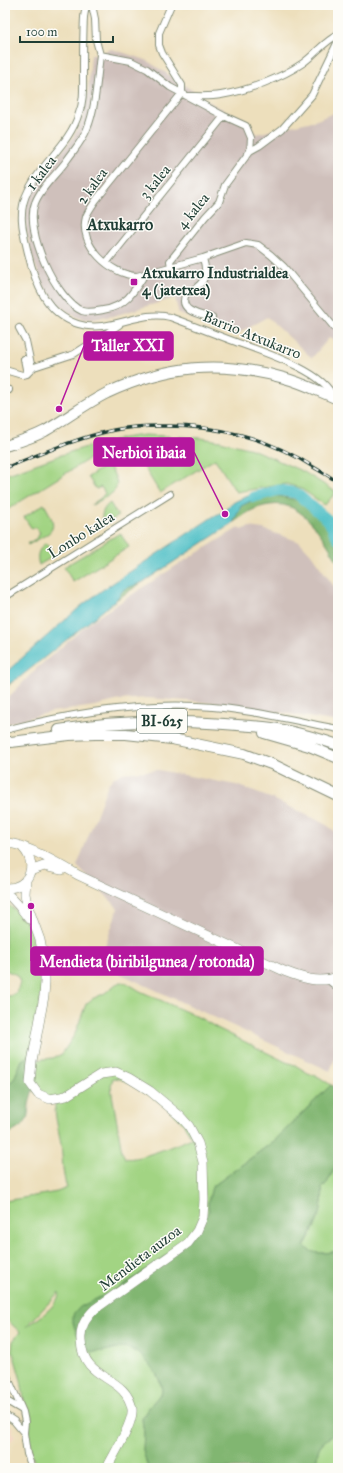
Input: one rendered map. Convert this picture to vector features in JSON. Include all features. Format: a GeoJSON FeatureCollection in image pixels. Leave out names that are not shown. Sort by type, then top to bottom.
{"type":"FeatureCollection","features":[{"type":"Feature","properties":{"kind":"main road"},"geometry":{"type":"LineString","coordinates":[[5,446],[44,431],[107,393],[161,374],[193,367],[226,367],[271,375],[298,383],[335,398]]}},
{"type":"Feature","properties":{"kind":"main road","name":"BI-625"},"geometry":{"type":"LineString","coordinates":[[8,743],[67,729],[120,722],[171,720],[224,724],[283,738],[309,746],[338,758]]}},
{"type":"Feature","properties":{"kind":"main road"},"geometry":{"type":"LineString","coordinates":[[224,724],[263,727],[288,731],[338,745]]}},
{"type":"Feature","properties":{"kind":"main road"},"geometry":{"type":"LineString","coordinates":[[8,743],[69,735],[95,734],[126,734],[172,739],[244,754],[274,765],[338,796]]}},
{"type":"Feature","properties":{"kind":"street","name":"Barrio Atxukarro"},"geometry":{"type":"LineString","coordinates":[[86,5],[84,22],[83,91],[80,113],[66,139],[28,191],[22,208],[21,224],[25,242],[42,294],[54,309],[69,320],[88,326],[104,326],[156,315],[174,318],[282,359],[308,372],[329,389],[335,398]]}},
{"type":"Feature","properties":{"kind":"street","name":"1 kalea"},"geometry":{"type":"LineString","coordinates":[[92,5],[95,19],[96,40],[100,55],[96,93],[87,130],[34,204],[34,229],[43,258],[53,280],[72,306],[84,312],[111,309],[123,303],[132,294],[145,274]]}},
{"type":"Feature","properties":{"kind":"street"},"geometry":{"type":"LineString","coordinates":[[171,5],[159,33],[159,45],[162,53],[182,85],[184,94]]}},
{"type":"Feature","properties":{"kind":"street"},"geometry":{"type":"LineString","coordinates":[[184,94],[220,95],[241,91],[278,77],[290,72],[314,55],[325,42],[338,34]]}},
{"type":"Feature","properties":{"kind":"street"},"geometry":{"type":"LineString","coordinates":[[250,151],[282,129],[312,96],[338,41]]}},
{"type":"Feature","properties":{"kind":"street"},"geometry":{"type":"LineString","coordinates":[[100,55],[131,61],[146,69],[170,87],[246,126],[251,138],[250,151]]}},
{"type":"Feature","properties":{"kind":"street","name":"2 kalea"},"geometry":{"type":"LineString","coordinates":[[184,94],[96,200],[86,216],[85,233],[91,247],[106,263],[129,276],[137,276],[203,258],[246,243],[258,245],[271,254],[284,268],[338,332]]}},
{"type":"Feature","properties":{"kind":"street","name":"3 kalea"},"geometry":{"type":"LineString","coordinates":[[106,263],[224,116]]}},
{"type":"Feature","properties":{"kind":"street","name":"4 kalea"},"geometry":{"type":"LineString","coordinates":[[171,267],[170,261],[219,202],[225,185],[250,151]]}},
{"type":"Feature","properties":{"kind":"street"},"geometry":{"type":"LineString","coordinates":[[203,258],[206,271],[202,283],[186,294],[185,301],[187,308],[191,311],[212,318]]}},
{"type":"Feature","properties":{"kind":"street"},"geometry":{"type":"LineString","coordinates":[[5,370],[22,375],[27,374],[32,369],[74,354],[126,321]]}},
{"type":"Feature","properties":{"kind":"street"},"geometry":{"type":"LineString","coordinates":[[19,328],[26,341],[32,369]]}},
{"type":"Feature","properties":{"kind":"street"},"geometry":{"type":"LineString","coordinates":[[24,360],[27,374]]}},
{"type":"Feature","properties":{"kind":"street","name":"Lonbo kalea"},"geometry":{"type":"LineString","coordinates":[[5,597],[170,494]]}},
{"type":"Feature","properties":{"kind":"street"},"geometry":{"type":"LineString","coordinates":[[5,730],[116,708],[145,705],[227,708],[338,729]]}},
{"type":"Feature","properties":{"kind":"street"},"geometry":{"type":"LineString","coordinates":[[5,843],[18,845],[57,863],[78,875],[284,971],[311,980],[328,980],[338,977]]}},
{"type":"Feature","properties":{"kind":"street","name":"Mendieta auzoa"},"geometry":{"type":"LineString","coordinates":[[18,845],[23,848],[29,856],[30,861],[25,894],[40,940],[45,967],[44,996],[32,1062],[30,1083],[38,1094],[50,1099],[66,1096],[100,1074],[116,1072],[150,1091],[180,1116],[189,1126],[198,1143],[203,1162],[203,1217],[197,1231],[188,1243],[170,1257],[95,1309],[86,1318],[81,1333],[82,1352],[90,1366],[122,1388],[129,1399],[132,1410],[131,1422],[107,1468]]}},
{"type":"Feature","properties":{"kind":"street"},"geometry":{"type":"LineString","coordinates":[[5,888],[15,888],[28,875],[44,866],[78,875]]}},
{"type":"Feature","properties":{"kind":"street"},"geometry":{"type":"LineString","coordinates":[[5,892],[27,916],[40,940]]}},
{"type":"Feature","properties":{"kind":"street"},"geometry":{"type":"LineString","coordinates":[[328,980],[338,988]]}},
{"type":"Feature","properties":{"kind":"street"},"geometry":{"type":"LineString","coordinates":[[5,1371],[22,1410],[27,1454],[32,1468]]}},
{"type":"Feature","properties":{"kind":"street"},"geometry":{"type":"LineString","coordinates":[[5,1400],[22,1410]]}},
{"type":"Feature","properties":{"kind":"street"},"geometry":{"type":"LineString","coordinates":[[5,1414],[24,1432]]}},
{"type":"Feature","properties":{"kind":"shaded area"},"geometry":{"type":"Polygon","coordinates":[[[112,49],[146,60],[216,106],[245,119],[251,125],[256,134],[317,120],[338,111],[338,259],[333,262],[338,267],[338,343],[329,338],[312,358],[267,317],[236,334],[179,314],[175,298],[113,316],[83,319],[74,316],[58,304],[44,286],[34,262],[26,230],[25,216],[27,202],[33,188],[72,139],[77,130],[83,116],[88,92],[91,55],[112,49]]]}},
{"type":"Feature","properties":{"kind":"shaded area"},"geometry":{"type":"Polygon","coordinates":[[[240,527],[241,530],[249,527],[263,529],[300,542],[311,554],[338,592],[338,722],[229,704],[147,698],[120,700],[95,706],[51,712],[5,724],[5,701],[37,668],[93,620],[179,564],[240,527]]]}},
{"type":"Feature","properties":{"kind":"shaded area"},"geometry":{"type":"Polygon","coordinates":[[[158,770],[236,785],[273,799],[317,820],[338,834],[338,988],[334,998],[338,1000],[338,1050],[330,1071],[108,968],[102,955],[118,908],[77,866],[108,784],[113,778],[123,773],[158,770]]]}},
{"type":"Feature","properties":{"kind":"shaded area"},"geometry":{"type":"Polygon","coordinates":[[[5,1420],[10,1423],[15,1437],[5,1448],[5,1420]]]}},
{"type":"Feature","properties":{"kind":"green space"},"geometry":{"type":"Polygon","coordinates":[[[145,435],[201,438],[252,449],[304,472],[336,492],[325,505],[300,488],[286,484],[236,492],[215,459],[160,493],[133,449],[127,446],[117,445],[108,447],[5,511],[5,475],[91,446],[127,437],[145,435]]]}},
{"type":"Feature","properties":{"kind":"green space"},"geometry":{"type":"Polygon","coordinates":[[[108,464],[117,485],[112,493],[92,505],[105,493],[101,487],[96,489],[88,477],[108,464]]]}},
{"type":"Feature","properties":{"kind":"green space"},"geometry":{"type":"Polygon","coordinates":[[[273,495],[303,501],[328,525],[338,543],[338,563],[317,530],[295,509],[280,505],[268,505],[257,508],[245,514],[93,616],[26,669],[5,689],[5,678],[85,610],[238,504],[273,495]]]}},
{"type":"Feature","properties":{"kind":"green space"},"geometry":{"type":"Polygon","coordinates":[[[110,503],[118,516],[104,525],[102,513],[110,503]]]}},
{"type":"Feature","properties":{"kind":"green space"},"geometry":{"type":"Polygon","coordinates":[[[44,504],[52,520],[53,526],[51,530],[43,537],[28,545],[27,544],[37,538],[40,533],[36,527],[32,529],[24,517],[44,504]]]}},
{"type":"Feature","properties":{"kind":"green space"},"geometry":{"type":"Polygon","coordinates":[[[120,533],[129,547],[73,582],[64,567],[120,533]]]}},
{"type":"Feature","properties":{"kind":"green space"},"geometry":{"type":"Polygon","coordinates":[[[46,543],[54,556],[39,565],[38,553],[46,543]]]}},
{"type":"Feature","properties":{"kind":"green space"},"geometry":{"type":"Polygon","coordinates":[[[5,903],[20,913],[31,927],[37,940],[44,979],[31,1056],[22,1060],[14,1079],[5,1087],[5,996],[10,996],[17,992],[20,982],[17,975],[5,970],[5,903]]]}},
{"type":"Feature","properties":{"kind":"green space"},"geometry":{"type":"Polygon","coordinates":[[[121,982],[127,983],[140,991],[200,1018],[217,1028],[319,1077],[331,1085],[274,1141],[212,1187],[208,1203],[209,1211],[187,1241],[73,1322],[82,1344],[94,1352],[117,1347],[131,1348],[142,1354],[156,1373],[162,1392],[147,1410],[142,1419],[144,1433],[143,1450],[148,1468],[38,1468],[32,1456],[28,1442],[27,1418],[21,1380],[12,1349],[13,1341],[20,1332],[5,1318],[5,1201],[57,1192],[67,1188],[64,1177],[55,1101],[33,1091],[35,1060],[53,1058],[62,1054],[75,1034],[86,1004],[92,999],[105,993],[121,982]],[[113,1078],[111,1086],[112,1094],[122,1152],[125,1158],[148,1155],[192,1138],[180,1120],[158,1101],[128,1082],[113,1078]],[[59,1292],[26,1327],[41,1317],[56,1302],[59,1292]]]}},
{"type":"Feature","properties":{"kind":"green space"},"geometry":{"type":"Polygon","coordinates":[[[28,1056],[31,1056],[35,1061],[38,1072],[29,1102],[27,1119],[21,1127],[5,1136],[5,1087],[14,1079],[22,1060],[28,1056]]]}},
{"type":"Feature","properties":{"kind":"green space"},"geometry":{"type":"Polygon","coordinates":[[[331,1085],[338,1088],[338,1161],[327,1183],[322,1188],[322,1205],[320,1212],[304,1246],[316,1253],[338,1251],[338,1428],[320,1446],[316,1463],[313,1468],[148,1468],[143,1450],[144,1433],[142,1419],[147,1410],[162,1392],[158,1377],[149,1364],[133,1350],[120,1348],[97,1352],[87,1351],[75,1329],[73,1315],[80,1307],[124,1285],[187,1241],[209,1211],[208,1203],[212,1187],[274,1141],[331,1085]]]}},
{"type":"Feature","properties":{"kind":"green space"},"geometry":{"type":"Polygon","coordinates":[[[338,1161],[338,1251],[320,1253],[312,1252],[304,1247],[318,1219],[322,1205],[322,1188],[327,1183],[338,1161]]]}},
{"type":"Feature","properties":{"kind":"green space"},"geometry":{"type":"Polygon","coordinates":[[[338,1428],[338,1468],[313,1468],[316,1463],[320,1446],[338,1428]]]}},
{"type":"Feature","properties":{"kind":"water"},"geometry":{"type":"Polygon","coordinates":[[[268,490],[267,497],[251,501],[241,506],[233,523],[143,582],[124,589],[115,601],[20,677],[5,686],[5,673],[81,606],[101,591],[214,516],[225,511],[233,503],[268,490]]]}},
{"type":"Feature","properties":{"kind":"waterway"},"geometry":{"type":"LineString","coordinates":[[254,497],[279,490],[296,493],[328,520],[338,539]]}},
{"type":"Feature","properties":{"kind":"railway"},"geometry":{"type":"LineString","coordinates":[[5,468],[72,442],[100,433],[143,426],[181,426],[221,431],[260,441],[297,457],[338,483]]}},
{"type":"Feature","properties":{"kind":"place","name":"Atxukarro Industrialdea 4 (jatetxea)"},"geometry":{"type":"Point","coordinates":[134,282]}},
{"type":"Feature","properties":{"kind":"place","name":"Taller XXI"},"geometry":{"type":"Point","coordinates":[59,409]}},
{"type":"Feature","properties":{"kind":"place","name":"Nerbioi ibaia"},"geometry":{"type":"Point","coordinates":[225,514]}},
{"type":"Feature","properties":{"kind":"place","name":"Mendieta (biribilgunea / rotonda)"},"geometry":{"type":"Point","coordinates":[31,906]}},
{"type":"Feature","properties":{"kind":"district","name":"Atxukarro"},"geometry":{"type":"Point","coordinates":[120,224]}}]}
